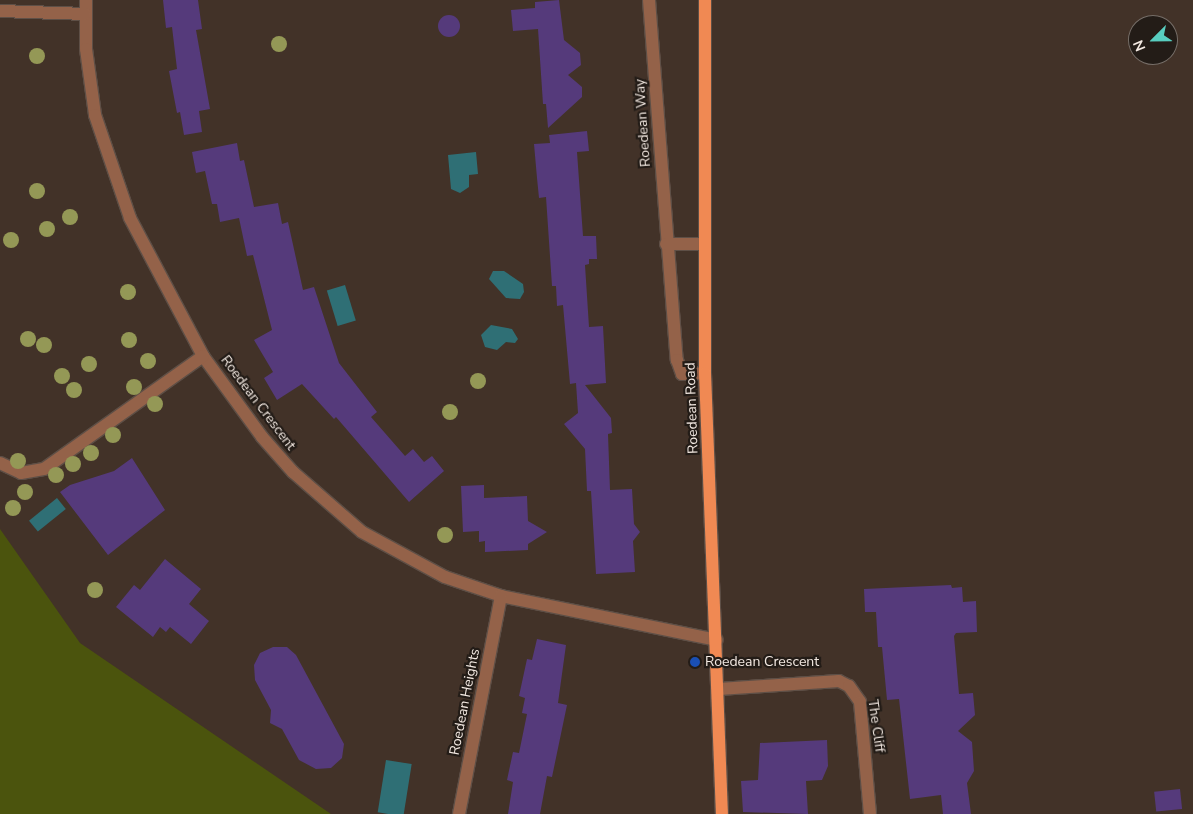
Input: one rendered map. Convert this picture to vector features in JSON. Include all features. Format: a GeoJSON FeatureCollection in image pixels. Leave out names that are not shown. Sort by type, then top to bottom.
{"type":"FeatureCollection","features":[{"type":"Feature","properties":{"kind":"main road","name":"Roedean Road"},"geometry":{"type":"LineString","coordinates":[[705,0],[705,373],[718,640],[722,814]]}},
{"type":"Feature","properties":{"kind":"street","name":"Roedean Crescent"},"geometry":{"type":"LineString","coordinates":[[86,0],[85,14],[90,85],[102,145],[138,236],[203,356],[272,450],[327,504],[362,532],[399,554],[446,577],[501,596],[718,640]]}},
{"type":"Feature","properties":{"kind":"street","name":"Roedean Way"},"geometry":{"type":"LineString","coordinates":[[648,0],[666,244],[680,370],[685,374],[705,373]]}},
{"type":"Feature","properties":{"kind":"street"},"geometry":{"type":"LineString","coordinates":[[0,11],[85,14]]}},
{"type":"Feature","properties":{"kind":"street"},"geometry":{"type":"LineString","coordinates":[[666,244],[705,244]]}},
{"type":"Feature","properties":{"kind":"street"},"geometry":{"type":"LineString","coordinates":[[0,463],[22,473],[44,469],[203,356]]}},
{"type":"Feature","properties":{"kind":"street","name":"Roedean Heights"},"geometry":{"type":"LineString","coordinates":[[459,814],[501,596]]}},
{"type":"Feature","properties":{"kind":"street","name":"The Cliff"},"geometry":{"type":"LineString","coordinates":[[719,689],[839,681],[849,686],[860,702],[870,814]]}},
{"type":"Feature","properties":{"kind":"green space"},"geometry":{"type":"Polygon","coordinates":[[[0,529],[80,643],[331,814],[0,814],[0,529]]]}},
{"type":"Feature","properties":{"kind":"water"},"geometry":{"type":"Polygon","coordinates":[[[476,152],[478,174],[469,175],[469,187],[460,193],[451,189],[448,155],[476,152]]]}},
{"type":"Feature","properties":{"kind":"water"},"geometry":{"type":"Polygon","coordinates":[[[493,271],[504,271],[523,284],[524,292],[520,299],[506,298],[489,279],[493,271]]]}},
{"type":"Feature","properties":{"kind":"water"},"geometry":{"type":"Polygon","coordinates":[[[345,285],[356,320],[338,326],[327,291],[345,285]]]}},
{"type":"Feature","properties":{"kind":"water"},"geometry":{"type":"Polygon","coordinates":[[[491,325],[512,329],[518,339],[515,343],[506,342],[497,350],[485,347],[481,335],[491,325]]]}},
{"type":"Feature","properties":{"kind":"water"},"geometry":{"type":"Polygon","coordinates":[[[57,498],[66,509],[38,532],[29,521],[57,498]]]}},
{"type":"Feature","properties":{"kind":"water"},"geometry":{"type":"Polygon","coordinates":[[[386,760],[412,764],[404,814],[378,812],[386,760]]]}},
{"type":"Feature","properties":{"kind":"building"},"geometry":{"type":"Polygon","coordinates":[[[163,0],[198,0],[202,29],[196,30],[210,109],[199,111],[202,132],[184,135],[180,112],[177,113],[169,71],[177,69],[172,27],[166,28],[163,0]]]}},
{"type":"Feature","properties":{"kind":"building"},"geometry":{"type":"Polygon","coordinates":[[[559,0],[564,40],[580,53],[581,65],[568,75],[582,87],[582,97],[548,128],[546,104],[543,104],[538,29],[513,31],[511,10],[535,8],[535,2],[559,0]]]}},
{"type":"Feature","properties":{"kind":"building"},"geometry":{"type":"Polygon","coordinates":[[[449,15],[457,18],[460,26],[457,34],[449,37],[441,34],[438,26],[441,18],[449,15]]]}},
{"type":"Feature","properties":{"kind":"building"},"geometry":{"type":"Polygon","coordinates":[[[587,131],[589,151],[577,152],[583,236],[596,236],[597,259],[589,259],[589,264],[585,265],[589,327],[603,326],[606,383],[585,385],[611,418],[612,433],[608,434],[610,490],[632,489],[634,524],[640,532],[633,541],[635,572],[596,574],[591,491],[587,491],[585,449],[564,424],[578,413],[576,383],[570,384],[563,305],[557,306],[556,286],[552,286],[546,197],[539,198],[534,144],[550,143],[549,135],[587,131]]]}},
{"type":"Feature","properties":{"kind":"building"},"geometry":{"type":"Polygon","coordinates":[[[237,143],[240,161],[244,160],[254,207],[278,203],[282,224],[288,222],[303,290],[314,287],[339,363],[377,412],[371,417],[405,456],[413,449],[424,462],[432,456],[444,471],[409,502],[336,417],[334,419],[302,384],[277,400],[264,378],[273,372],[254,340],[272,330],[253,255],[247,256],[239,218],[220,222],[217,204],[212,204],[205,171],[196,173],[192,152],[237,143]]]}},
{"type":"Feature","properties":{"kind":"building"},"geometry":{"type":"Polygon","coordinates":[[[132,458],[165,510],[108,555],[60,492],[70,485],[114,471],[132,458]]]}},
{"type":"Feature","properties":{"kind":"building"},"geometry":{"type":"Polygon","coordinates":[[[484,485],[484,498],[527,496],[528,521],[547,532],[528,544],[528,550],[485,552],[485,541],[479,542],[479,531],[463,532],[461,486],[484,485]]]}},
{"type":"Feature","properties":{"kind":"building"},"geometry":{"type":"Polygon","coordinates":[[[165,559],[201,589],[189,604],[209,621],[191,644],[170,627],[166,632],[160,627],[153,637],[116,607],[134,585],[140,590],[165,559]]]}},
{"type":"Feature","properties":{"kind":"building"},"geometry":{"type":"Polygon","coordinates":[[[951,585],[952,588],[962,587],[963,602],[976,601],[977,632],[956,633],[954,636],[959,694],[973,693],[975,715],[958,731],[972,742],[974,771],[967,783],[971,814],[943,814],[941,795],[910,799],[899,699],[887,700],[882,647],[878,647],[876,612],[865,612],[864,589],[951,585]]]}},
{"type":"Feature","properties":{"kind":"building"},"geometry":{"type":"Polygon","coordinates":[[[537,639],[566,645],[558,703],[567,705],[552,777],[547,776],[540,814],[508,814],[513,782],[507,780],[513,752],[519,753],[527,714],[522,713],[525,698],[519,696],[527,659],[532,660],[537,639]]]}},
{"type":"Feature","properties":{"kind":"building"},"geometry":{"type":"Polygon","coordinates":[[[273,647],[287,647],[296,655],[344,744],[342,758],[331,768],[316,769],[299,760],[282,729],[270,723],[271,710],[255,680],[254,665],[260,653],[273,647]]]}},
{"type":"Feature","properties":{"kind":"building"},"geometry":{"type":"Polygon","coordinates":[[[827,740],[828,766],[822,780],[806,781],[808,814],[743,812],[741,781],[758,780],[760,743],[827,740]]]}},
{"type":"Feature","properties":{"kind":"building"},"geometry":{"type":"Polygon","coordinates":[[[1180,789],[1182,809],[1156,812],[1154,792],[1180,789]]]}},
{"type":"Feature","properties":{"kind":"place","name":"Roedean Crescent"},"geometry":{"type":"Point","coordinates":[695,662]}}]}
